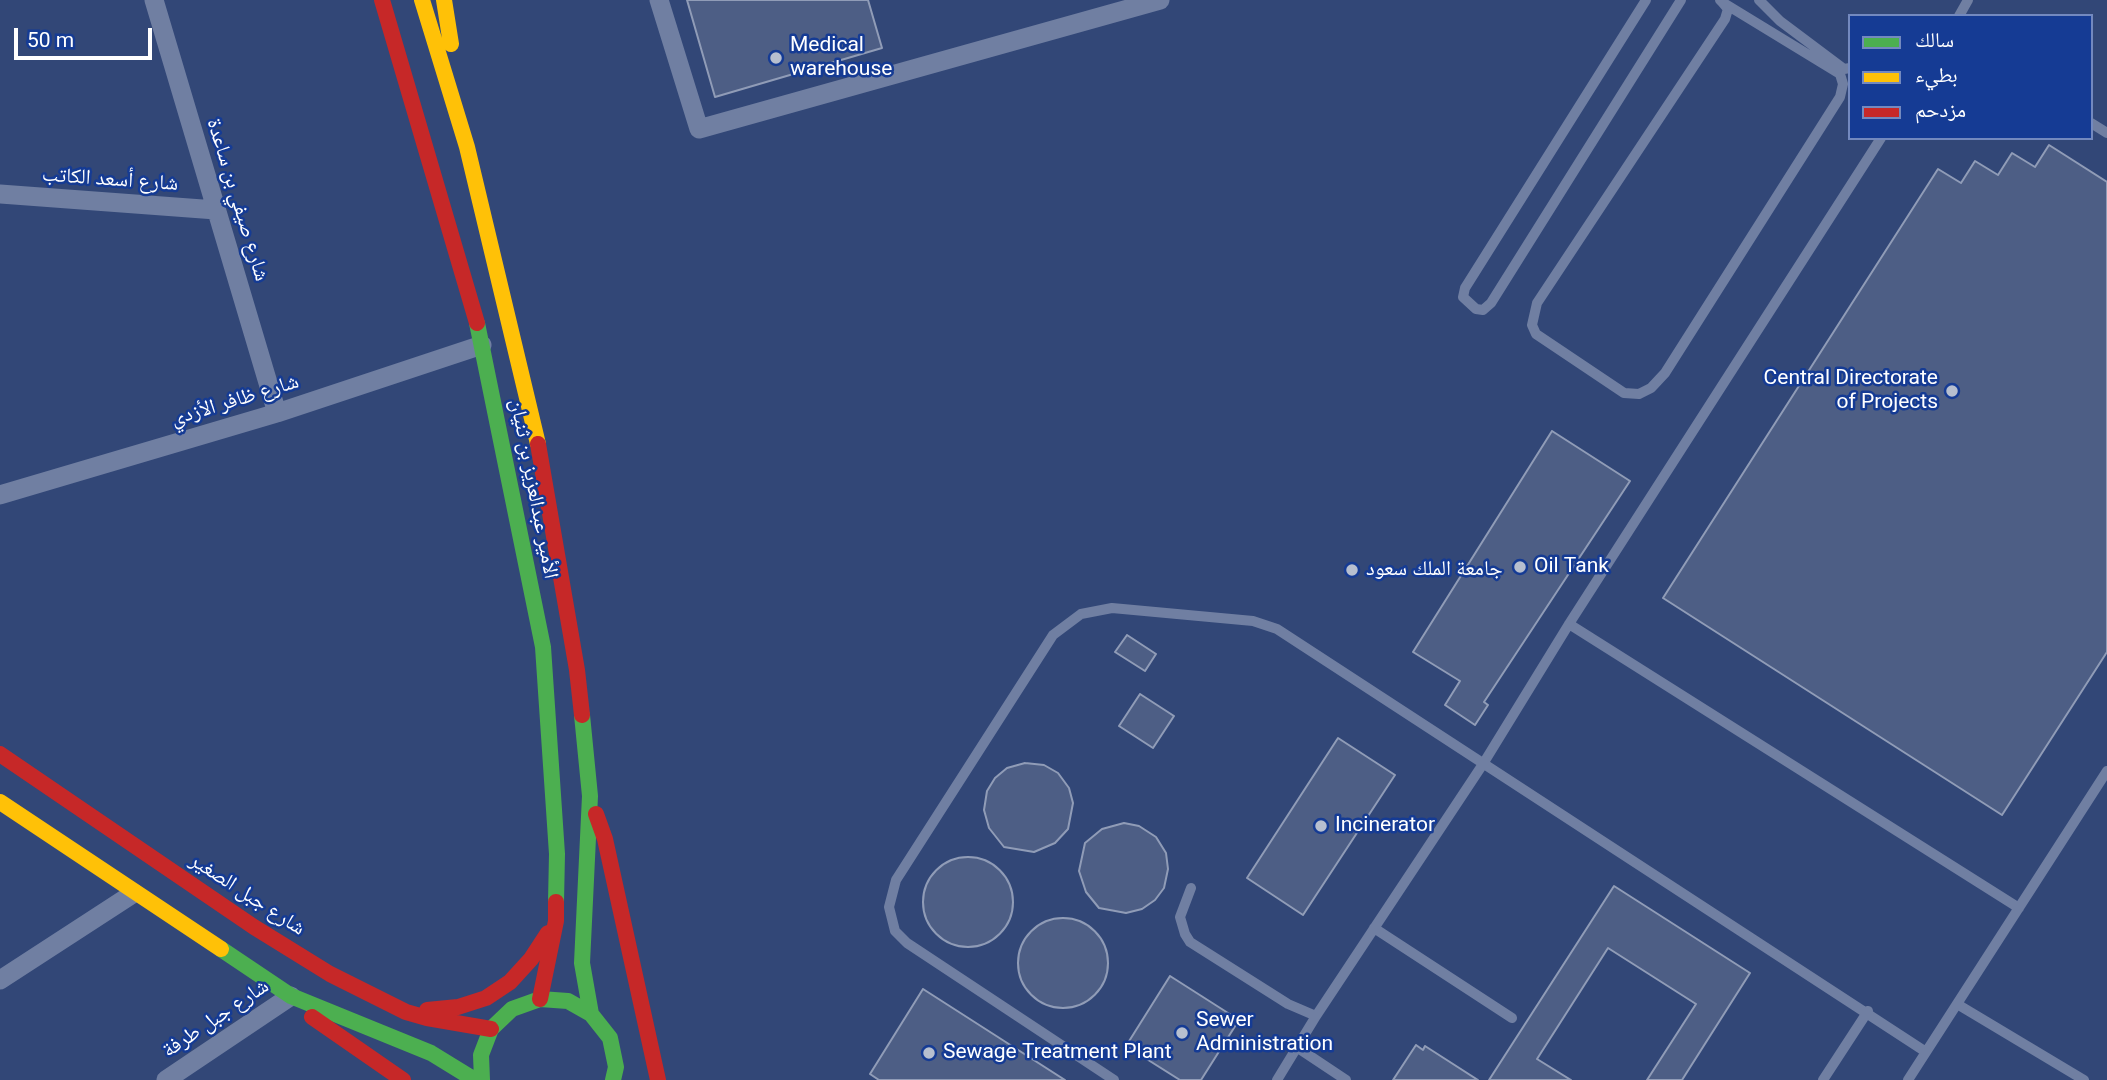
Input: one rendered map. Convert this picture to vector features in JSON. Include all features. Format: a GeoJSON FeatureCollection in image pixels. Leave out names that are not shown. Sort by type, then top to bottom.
{"type":"FeatureCollection","features":[{"type":"Feature","properties":{"kind":"street","name":"شارع صيفي بن ساعدة"},"geometry":{"type":"LineString","coordinates":[[154,0],[277,413]]}},
{"type":"Feature","properties":{"kind":"street","name":"الأمير عبدالعزيز بن ثنيان"},"geometry":{"type":"LineString","coordinates":[[382,0],[470,295],[543,647],[556,854],[555,921],[540,999]]}},
{"type":"Feature","properties":{"kind":"street","name":"الأمير عبدالعزيز بن ثنيان"},"geometry":{"type":"LineString","coordinates":[[422,0],[467,147],[544,468],[577,670],[590,796],[582,963],[592,1014]]}},
{"type":"Feature","properties":{"kind":"street"},"geometry":{"type":"LineString","coordinates":[[443,0],[467,147]]}},
{"type":"Feature","properties":{"kind":"street"},"geometry":{"type":"LineString","coordinates":[[659,0],[699,129],[1160,0]]}},
{"type":"Feature","properties":{"kind":"street","name":"شارع أسعد الكاتب"},"geometry":{"type":"LineString","coordinates":[[0,194],[216,210]]}},
{"type":"Feature","properties":{"kind":"street","name":"شارع ظافر الأزدي"},"geometry":{"type":"LineString","coordinates":[[0,495],[277,413],[482,345]]}},
{"type":"Feature","properties":{"kind":"street","name":"شارع جبل الصغير"},"geometry":{"type":"LineString","coordinates":[[0,754],[254,927],[330,974],[407,1012],[491,1029]]}},
{"type":"Feature","properties":{"kind":"street","name":"الأمير عبدالعزيز بن ثنيان"},"geometry":{"type":"LineString","coordinates":[[590,796],[604,839],[659,1080]]}},
{"type":"Feature","properties":{"kind":"street"},"geometry":{"type":"LineString","coordinates":[[0,802],[291,996],[431,1053],[475,1080]]}},
{"type":"Feature","properties":{"kind":"street"},"geometry":{"type":"LineString","coordinates":[[0,980],[134,892]]}},
{"type":"Feature","properties":{"kind":"street"},"geometry":{"type":"LineString","coordinates":[[407,1012],[458,1007],[486,998],[510,982],[531,959],[555,921]]}},
{"type":"Feature","properties":{"kind":"street"},"geometry":{"type":"LineString","coordinates":[[291,996],[299,1009],[403,1080]]}},
{"type":"Feature","properties":{"kind":"street","name":"شارع جبل طرفة"},"geometry":{"type":"LineString","coordinates":[[166,1080],[291,996]]}},
{"type":"Feature","properties":{"kind":"street"},"geometry":{"type":"LineString","coordinates":[[482,1080],[481,1055],[491,1029],[512,1009],[540,999],[568,1001],[592,1014],[610,1038],[616,1067],[613,1080]]}},
{"type":"Feature","properties":{"kind":"lane"},"geometry":{"type":"LineString","coordinates":[[1646,0],[1465,288],[1463,297],[1476,309],[1483,310],[1490,303],[1681,0]]}},
{"type":"Feature","properties":{"kind":"lane"},"geometry":{"type":"LineString","coordinates":[[1759,0],[1780,21],[1844,69],[1848,68]]}},
{"type":"Feature","properties":{"kind":"lane"},"geometry":{"type":"LineString","coordinates":[[1721,1],[1840,74],[1843,84],[1840,97],[1665,373],[1651,388],[1639,394],[1624,393],[1536,334],[1532,325],[1537,303],[1726,19],[1727,9],[1721,1]]}},
{"type":"Feature","properties":{"kind":"lane"},"geometry":{"type":"LineString","coordinates":[[1277,1080],[1316,1016],[1483,764],[1569,624],[1880,140]]}},
{"type":"Feature","properties":{"kind":"lane"},"geometry":{"type":"LineString","coordinates":[[1114,1080],[907,943],[895,931],[889,907],[895,880],[1046,645],[1060,627],[1081,614],[1112,608],[1253,621],[1270,625],[1868,1011],[1927,1052]]}},
{"type":"Feature","properties":{"kind":"lane"},"geometry":{"type":"LineString","coordinates":[[1569,624],[2019,908]]}},
{"type":"Feature","properties":{"kind":"lane"},"geometry":{"type":"LineString","coordinates":[[1908,1080],[2107,771]]}},
{"type":"Feature","properties":{"kind":"lane"},"geometry":{"type":"LineString","coordinates":[[1191,888],[1180,917],[1190,942],[1288,1004],[1316,1016]]}},
{"type":"Feature","properties":{"kind":"lane"},"geometry":{"type":"LineString","coordinates":[[1374,928],[1512,1018]]}},
{"type":"Feature","properties":{"kind":"lane"},"geometry":{"type":"LineString","coordinates":[[1957,1004],[2084,1080]]}},
{"type":"Feature","properties":{"kind":"lane"},"geometry":{"type":"LineString","coordinates":[[1824,1080],[1868,1011]]}},
{"type":"Feature","properties":{"kind":"lane"},"geometry":{"type":"LineString","coordinates":[[1298,1048],[1346,1080]]}},
{"type":"Feature","properties":{"kind":"building","name":"Medical warehouse"},"geometry":{"type":"Polygon","coordinates":[[[687,0],[868,0],[882,48],[715,97],[687,0]]]}},
{"type":"Feature","properties":{"kind":"building","name":"Central Directorate of Projects"},"geometry":{"type":"Polygon","coordinates":[[[2049,145],[2107,182],[2107,652],[2002,815],[1663,598],[1938,169],[1961,183],[1975,161],[1998,175],[2012,153],[2035,167],[2049,145]]]}},
{"type":"Feature","properties":{"kind":"building","name":"Oil Tank"},"geometry":{"type":"Polygon","coordinates":[[[1552,431],[1630,481],[1484,702],[1488,705],[1475,725],[1445,705],[1460,681],[1413,652],[1552,431]]]}},
{"type":"Feature","properties":{"kind":"building"},"geometry":{"type":"Polygon","coordinates":[[[1127,635],[1156,654],[1145,671],[1115,652],[1127,635]]]}},
{"type":"Feature","properties":{"kind":"building"},"geometry":{"type":"Polygon","coordinates":[[[1140,694],[1174,716],[1153,748],[1119,726],[1140,694]]]}},
{"type":"Feature","properties":{"kind":"building","name":"Incinerator"},"geometry":{"type":"Polygon","coordinates":[[[1338,738],[1395,775],[1303,915],[1247,878],[1338,738]]]}},
{"type":"Feature","properties":{"kind":"building"},"geometry":{"type":"Polygon","coordinates":[[[1025,763],[1044,765],[1058,773],[1069,788],[1073,803],[1068,829],[1055,843],[1034,852],[1004,847],[989,828],[984,810],[987,791],[995,778],[1007,768],[1025,763]]]}},
{"type":"Feature","properties":{"kind":"building"},"geometry":{"type":"Polygon","coordinates":[[[1124,823],[1139,826],[1156,837],[1166,853],[1168,869],[1164,888],[1155,900],[1142,909],[1126,913],[1099,908],[1086,892],[1079,871],[1085,843],[1102,829],[1124,823]]]}},
{"type":"Feature","properties":{"kind":"building"},"geometry":{"type":"Polygon","coordinates":[[[968,857],[985,861],[1000,870],[1009,885],[1013,902],[1009,919],[1000,934],[985,943],[968,947],[951,943],[936,934],[927,919],[923,902],[927,885],[936,870],[951,861],[968,857]]]}},
{"type":"Feature","properties":{"kind":"building"},"geometry":{"type":"Polygon","coordinates":[[[1614,886],[1750,973],[1682,1080],[1647,1080],[1696,1004],[1608,948],[1537,1059],[1571,1080],[1489,1080],[1614,886]]]}},
{"type":"Feature","properties":{"kind":"building","name":"Sewage Treatment Plant"},"geometry":{"type":"Polygon","coordinates":[[[1063,918],[1080,922],[1095,931],[1104,946],[1108,963],[1104,980],[1095,995],[1080,1004],[1063,1008],[1046,1004],[1031,995],[1022,980],[1018,963],[1022,946],[1031,931],[1046,922],[1063,918]]]}},
{"type":"Feature","properties":{"kind":"building","name":"Sewer Administration"},"geometry":{"type":"Polygon","coordinates":[[[1170,976],[1239,1020],[1201,1080],[1180,1080],[1126,1046],[1170,976]]]}},
{"type":"Feature","properties":{"kind":"building","name":"Sewage Treatment Plant"},"geometry":{"type":"Polygon","coordinates":[[[923,989],[1065,1080],[879,1080],[870,1074],[923,989]]]}},
{"type":"Feature","properties":{"kind":"building"},"geometry":{"type":"Polygon","coordinates":[[[1416,1045],[1423,1050],[1425,1046],[1478,1080],[1393,1080],[1416,1045]]]}},
{"type":"Feature","properties":{"kind":"traffic: fast"},"geometry":{"type":"LineString","coordinates":[[477,323],[543,647],[557,854],[556,902]]}},
{"type":"Feature","properties":{"kind":"traffic: fast"},"geometry":{"type":"LineString","coordinates":[[582,715],[590,796],[582,963],[591,1014]]}},
{"type":"Feature","properties":{"kind":"traffic: fast"},"geometry":{"type":"LineString","coordinates":[[221,949],[291,996],[431,1053],[475,1080]]}},
{"type":"Feature","properties":{"kind":"traffic: fast"},"geometry":{"type":"LineString","coordinates":[[482,1080],[481,1055],[491,1029],[512,1009],[540,999],[568,1001],[591,1014],[610,1038],[616,1067],[613,1080]]}},
{"type":"Feature","properties":{"kind":"traffic: slow"},"geometry":{"type":"LineString","coordinates":[[422,0],[467,147],[538,444]]}},
{"type":"Feature","properties":{"kind":"traffic: slow"},"geometry":{"type":"LineString","coordinates":[[444,0],[451,44]]}},
{"type":"Feature","properties":{"kind":"traffic: slow"},"geometry":{"type":"LineString","coordinates":[[0,802],[221,949]]}},
{"type":"Feature","properties":{"kind":"traffic: jam"},"geometry":{"type":"LineString","coordinates":[[382,0],[477,323]]}},
{"type":"Feature","properties":{"kind":"traffic: jam"},"geometry":{"type":"LineString","coordinates":[[538,444],[577,670],[582,715]]}},
{"type":"Feature","properties":{"kind":"traffic: jam"},"geometry":{"type":"LineString","coordinates":[[0,754],[254,927],[330,974],[406,1012],[491,1029]]}},
{"type":"Feature","properties":{"kind":"traffic: jam"},"geometry":{"type":"LineString","coordinates":[[596,814],[605,839],[658,1080]]}},
{"type":"Feature","properties":{"kind":"traffic: jam"},"geometry":{"type":"LineString","coordinates":[[540,999],[556,921],[556,902]]}},
{"type":"Feature","properties":{"kind":"traffic: jam"},"geometry":{"type":"LineString","coordinates":[[427,1010],[458,1007],[486,998],[510,982],[531,959],[548,933]]}},
{"type":"Feature","properties":{"kind":"traffic: jam"},"geometry":{"type":"LineString","coordinates":[[312,1017],[403,1080]]}},
{"type":"Feature","properties":{"kind":"place","name":"Medical warehouse"},"geometry":{"type":"Point","coordinates":[776,58]}},
{"type":"Feature","properties":{"kind":"place","name":"Central Directorate of Projects"},"geometry":{"type":"Point","coordinates":[1952,391]}},
{"type":"Feature","properties":{"kind":"place","name":"Oil Tank"},"geometry":{"type":"Point","coordinates":[1520,567]}},
{"type":"Feature","properties":{"kind":"place","name":"جامعة الملك سعود"},"geometry":{"type":"Point","coordinates":[1352,570]}},
{"type":"Feature","properties":{"kind":"place","name":"Incinerator"},"geometry":{"type":"Point","coordinates":[1321,826]}},
{"type":"Feature","properties":{"kind":"place","name":"Sewer Administration"},"geometry":{"type":"Point","coordinates":[1182,1033]}},
{"type":"Feature","properties":{"kind":"place","name":"Sewage Treatment Plant"},"geometry":{"type":"Point","coordinates":[929,1053]}}]}
